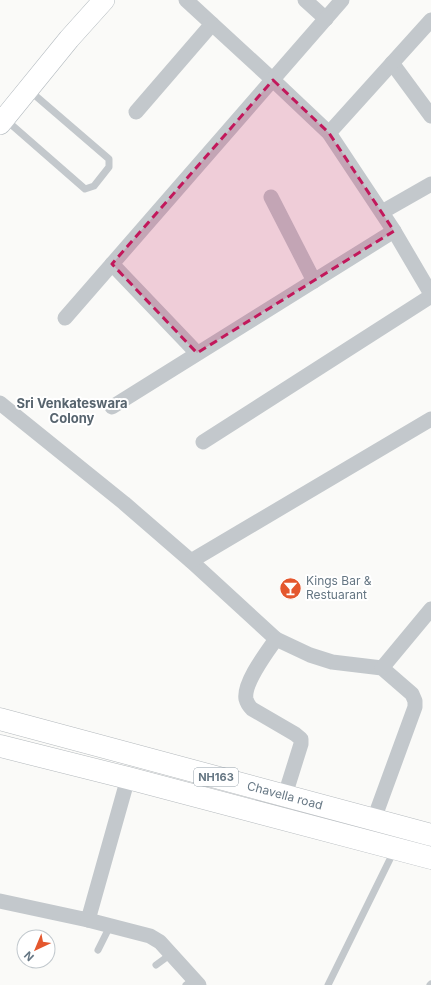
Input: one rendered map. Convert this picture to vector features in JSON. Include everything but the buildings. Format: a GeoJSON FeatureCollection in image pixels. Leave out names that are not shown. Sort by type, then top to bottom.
{"type":"FeatureCollection","features":[{"type":"Feature","properties":{"kind":"highway","name":"Chavella road"},"geometry":{"type":"LineString","coordinates":[[0,719],[431,835]]}},
{"type":"Feature","properties":{"kind":"highway","name":"Chavella road"},"geometry":{"type":"LineString","coordinates":[[0,746],[128,778],[431,858]]}},
{"type":"Feature","properties":{"kind":"street"},"geometry":{"type":"LineString","coordinates":[[2,121],[69,39],[104,0]]}},
{"type":"Feature","properties":{"kind":"street"},"geometry":{"type":"LineString","coordinates":[[186,0],[329,132],[394,231],[431,295],[203,442]]}},
{"type":"Feature","properties":{"kind":"street"},"geometry":{"type":"LineString","coordinates":[[305,0],[326,19]]}},
{"type":"Feature","properties":{"kind":"street"},"geometry":{"type":"LineString","coordinates":[[65,318],[342,0]]}},
{"type":"Feature","properties":{"kind":"street"},"geometry":{"type":"LineString","coordinates":[[329,132],[431,20]]}},
{"type":"Feature","properties":{"kind":"street"},"geometry":{"type":"LineString","coordinates":[[136,112],[212,24]]}},
{"type":"Feature","properties":{"kind":"street"},"geometry":{"type":"LineString","coordinates":[[392,63],[431,116]]}},
{"type":"Feature","properties":{"kind":"street"},"geometry":{"type":"LineString","coordinates":[[382,212],[431,184]]}},
{"type":"Feature","properties":{"kind":"street"},"geometry":{"type":"LineString","coordinates":[[272,197],[314,281]]}},
{"type":"Feature","properties":{"kind":"street"},"geometry":{"type":"LineString","coordinates":[[112,407],[394,231]]}},
{"type":"Feature","properties":{"kind":"street"},"geometry":{"type":"LineString","coordinates":[[112,264],[197,354]]}},
{"type":"Feature","properties":{"kind":"street"},"geometry":{"type":"LineString","coordinates":[[0,403],[124,503],[191,561],[276,639],[310,655],[332,662],[382,668],[412,694],[415,701],[415,707],[374,819]]}},
{"type":"Feature","properties":{"kind":"street"},"geometry":{"type":"LineString","coordinates":[[191,561],[431,419]]}},
{"type":"Feature","properties":{"kind":"street"},"geometry":{"type":"LineString","coordinates":[[382,668],[431,609]]}},
{"type":"Feature","properties":{"kind":"street"},"geometry":{"type":"LineString","coordinates":[[276,639],[250,680],[246,690],[246,699],[248,705],[252,709],[301,739],[301,744],[285,795]]}},
{"type":"Feature","properties":{"kind":"street"},"geometry":{"type":"LineString","coordinates":[[88,920],[128,778]]}},
{"type":"Feature","properties":{"kind":"street"},"geometry":{"type":"LineString","coordinates":[[0,901],[88,920],[150,936],[160,942],[171,954],[193,983]]}},
{"type":"Feature","properties":{"kind":"lane"},"geometry":{"type":"LineString","coordinates":[[2,121],[86,188],[94,186],[109,167],[109,159],[28,89]]}},
{"type":"Feature","properties":{"kind":"lane"},"geometry":{"type":"LineString","coordinates":[[328,985],[395,848]]}},
{"type":"Feature","properties":{"kind":"lane"},"geometry":{"type":"LineString","coordinates":[[98,950],[110,926]]}},
{"type":"Feature","properties":{"kind":"lane"},"geometry":{"type":"LineString","coordinates":[[156,965],[171,954]]}},
{"type":"Feature","properties":{"kind":"highlighted area"},"geometry":{"type":"Polygon","coordinates":[[[273,80],[329,133],[394,231],[197,353],[112,264],[273,80]]]}},
{"type":"Feature","properties":{"kind":"place","name":"Kings Bar & Restuarant"},"geometry":{"type":"Point","coordinates":[291,588]}},
{"type":"Feature","properties":{"kind":"district","name":"Sri Venkateswara Colony"},"geometry":{"type":"Point","coordinates":[72,410]}}]}
